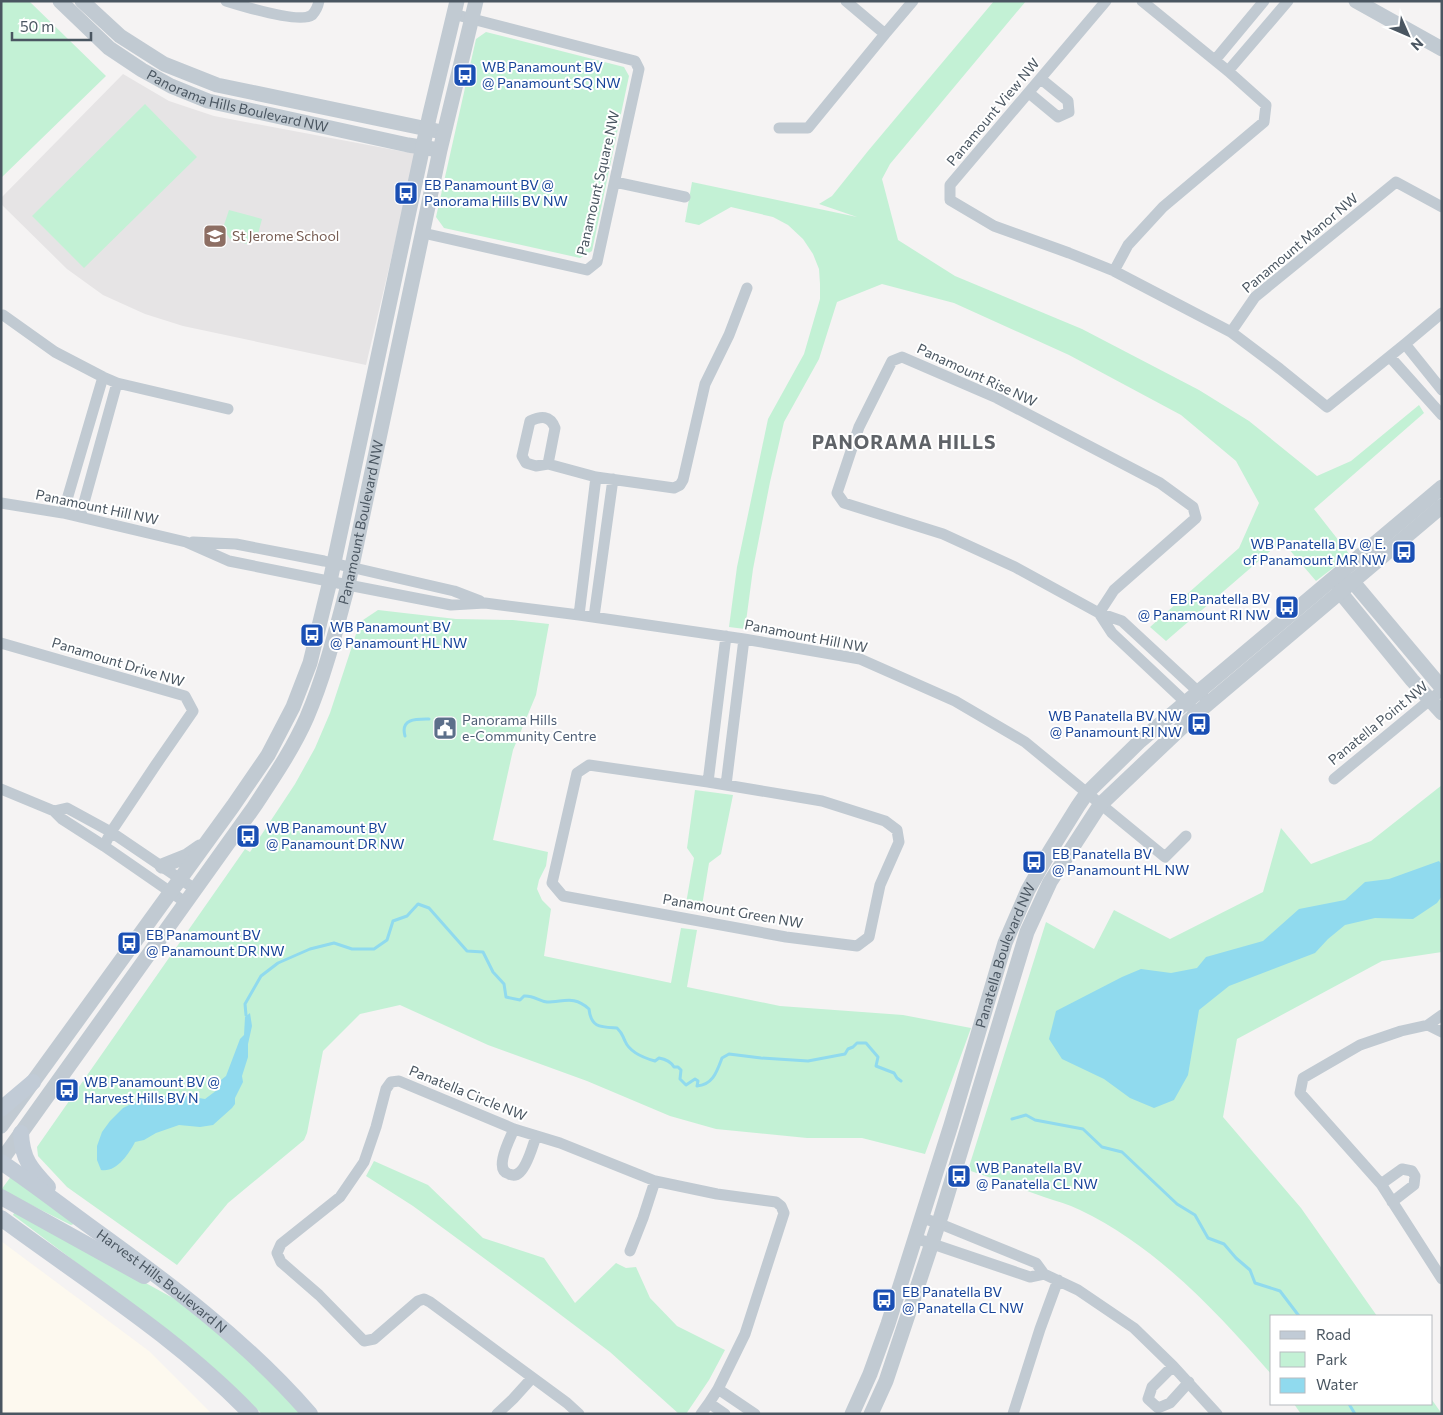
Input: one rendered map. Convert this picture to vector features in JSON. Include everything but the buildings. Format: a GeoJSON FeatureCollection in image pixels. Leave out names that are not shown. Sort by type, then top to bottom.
{"type":"FeatureCollection","features":[{"type":"Feature","properties":{"kind":"main road"},"geometry":{"type":"LineString","coordinates":[[1,1109],[33,1082]]}},
{"type":"Feature","properties":{"kind":"main road"},"geometry":{"type":"LineString","coordinates":[[21,1133],[22,1146],[28,1163],[69,1211]]}},
{"type":"Feature","properties":{"kind":"main road","name":"Harvest Hills Boulevard N"},"geometry":{"type":"LineString","coordinates":[[1,1162],[136,1259],[203,1310],[255,1357],[310,1414]]}},
{"type":"Feature","properties":{"kind":"main road"},"geometry":{"type":"LineString","coordinates":[[1,1197],[188,1300]]}},
{"type":"Feature","properties":{"kind":"main road"},"geometry":{"type":"LineString","coordinates":[[2,1219],[160,1333],[209,1373],[250,1414]]}},
{"type":"Feature","properties":{"kind":"street","name":"Panorama Hills Boulevard NW"},"geometry":{"type":"LineString","coordinates":[[60,1],[108,48],[171,86],[208,101],[423,148],[440,150]]}},
{"type":"Feature","properties":{"kind":"street","name":"Panorama Hills Boulevard NW"},"geometry":{"type":"LineString","coordinates":[[82,1],[120,36],[164,64],[218,85],[444,132]]}},
{"type":"Feature","properties":{"kind":"street"},"geometry":{"type":"LineString","coordinates":[[226,1],[256,10],[299,18],[311,16],[317,9],[320,1]]}},
{"type":"Feature","properties":{"kind":"street","name":"Panamount Boulevard NW"},"geometry":{"type":"LineString","coordinates":[[1,1162],[254,807],[283,763],[306,718],[329,657],[348,586],[440,150],[476,1]]}},
{"type":"Feature","properties":{"kind":"street"},"geometry":{"type":"LineString","coordinates":[[846,1],[885,34]]}},
{"type":"Feature","properties":{"kind":"street"},"geometry":{"type":"LineString","coordinates":[[779,128],[808,128],[913,1]]}},
{"type":"Feature","properties":{"kind":"street","name":"Panamount View NW"},"geometry":{"type":"LineString","coordinates":[[1106,1],[950,185],[950,200],[994,226],[1114,271],[1231,332]]}},
{"type":"Feature","properties":{"kind":"street"},"geometry":{"type":"LineString","coordinates":[[1114,271],[1128,245],[1163,207],[1264,122],[1266,105],[1215,60],[1142,1]]}},
{"type":"Feature","properties":{"kind":"street"},"geometry":{"type":"LineString","coordinates":[[1215,60],[1264,1]]}},
{"type":"Feature","properties":{"kind":"street"},"geometry":{"type":"LineString","coordinates":[[1228,71],[1288,1]]}},
{"type":"Feature","properties":{"kind":"street"},"geometry":{"type":"LineString","coordinates":[[1356,1],[1442,49]]}},
{"type":"Feature","properties":{"kind":"street","name":"Panamount Boulevard NW"},"geometry":{"type":"LineString","coordinates":[[1,1126],[181,879],[268,755],[292,707],[310,663],[334,563],[427,128],[455,8]]}},
{"type":"Feature","properties":{"kind":"street","name":"Panamount Square NW"},"geometry":{"type":"LineString","coordinates":[[423,232],[587,270],[597,262],[640,68],[635,61],[471,19],[455,8]]}},
{"type":"Feature","properties":{"kind":"street"},"geometry":{"type":"LineString","coordinates":[[1029,93],[1058,117],[1069,112],[1068,101],[1041,79]]}},
{"type":"Feature","properties":{"kind":"street"},"geometry":{"type":"LineString","coordinates":[[615,182],[685,198]]}},
{"type":"Feature","properties":{"kind":"street","name":"Panamount Manor NW"},"geometry":{"type":"LineString","coordinates":[[1231,332],[1255,297],[1396,182],[1442,207]]}},
{"type":"Feature","properties":{"kind":"street"},"geometry":{"type":"LineString","coordinates":[[406,229],[423,232]]}},
{"type":"Feature","properties":{"kind":"street"},"geometry":{"type":"LineString","coordinates":[[548,464],[605,478],[674,488],[680,485],[684,480],[705,384],[729,335],[747,288]]}},
{"type":"Feature","properties":{"kind":"street"},"geometry":{"type":"LineString","coordinates":[[1231,332],[1327,407],[1442,313]]}},
{"type":"Feature","properties":{"kind":"street"},"geometry":{"type":"LineString","coordinates":[[4,315],[55,352],[117,384],[228,409]]}},
{"type":"Feature","properties":{"kind":"street"},"geometry":{"type":"LineString","coordinates":[[1405,344],[1442,390]]}},
{"type":"Feature","properties":{"kind":"street"},"geometry":{"type":"LineString","coordinates":[[380,346],[398,349]]}},
{"type":"Feature","properties":{"kind":"street","name":"Panamount Rise NW"},"geometry":{"type":"LineString","coordinates":[[1100,613],[1114,590],[1196,518],[1193,507],[1160,483],[996,398],[902,357],[892,361],[859,428],[837,493],[844,503],[943,534],[1015,567],[1100,613],[1122,621],[1209,703]]}},
{"type":"Feature","properties":{"kind":"street"},"geometry":{"type":"LineString","coordinates":[[1390,357],[1442,415]]}},
{"type":"Feature","properties":{"kind":"street"},"geometry":{"type":"LineString","coordinates":[[63,513],[103,377]]}},
{"type":"Feature","properties":{"kind":"street"},"geometry":{"type":"LineString","coordinates":[[80,517],[117,384]]}},
{"type":"Feature","properties":{"kind":"street"},"geometry":{"type":"LineString","coordinates":[[578,615],[605,478]]}},
{"type":"Feature","properties":{"kind":"street"},"geometry":{"type":"LineString","coordinates":[[594,618],[605,478]]}},
{"type":"Feature","properties":{"kind":"street","name":"Panatella Boulevard NW"},"geometry":{"type":"LineString","coordinates":[[852,1414],[870,1374],[888,1324],[1006,943],[1028,890],[1050,851],[1087,793],[1140,741],[1442,487]]}},
{"type":"Feature","properties":{"kind":"street","name":"Panamount Hill NW"},"geometry":{"type":"LineString","coordinates":[[1,503],[63,513],[186,542],[229,560],[348,586],[451,605],[485,603],[578,615],[726,636],[860,659],[955,701],[1024,742],[1165,857],[1186,836]]}},
{"type":"Feature","properties":{"kind":"street","name":"Panatella Boulevard NW"},"geometry":{"type":"LineString","coordinates":[[871,1414],[886,1380],[932,1244],[1026,932],[1050,882],[1100,805],[1197,713],[1442,506]]}},
{"type":"Feature","properties":{"kind":"street","name":"Panamount Hill NW"},"geometry":{"type":"LineString","coordinates":[[186,542],[236,544],[334,563],[454,591],[485,603]]}},
{"type":"Feature","properties":{"kind":"street"},"geometry":{"type":"LineString","coordinates":[[1336,577],[1353,582],[1438,693],[1442,713]]}},
{"type":"Feature","properties":{"kind":"street"},"geometry":{"type":"LineString","coordinates":[[1336,577],[1340,592],[1412,680],[1438,693]]}},
{"type":"Feature","properties":{"kind":"street","name":"Panamount Rise NW"},"geometry":{"type":"LineString","coordinates":[[1100,613],[1112,633],[1197,713]]}},
{"type":"Feature","properties":{"kind":"street"},"geometry":{"type":"LineString","coordinates":[[708,782],[726,636]]}},
{"type":"Feature","properties":{"kind":"street"},"geometry":{"type":"LineString","coordinates":[[726,785],[744,639]]}},
{"type":"Feature","properties":{"kind":"street","name":"Panamount Drive NW"},"geometry":{"type":"LineString","coordinates":[[1,643],[185,696],[193,711],[111,832],[104,846]]}},
{"type":"Feature","properties":{"kind":"street","name":"Panatella Point NW"},"geometry":{"type":"LineString","coordinates":[[1334,779],[1438,693]]}},
{"type":"Feature","properties":{"kind":"street","name":"Panamount Green NW"},"geometry":{"type":"LineString","coordinates":[[589,765],[708,782],[822,801],[886,821],[897,830],[899,842],[880,885],[869,938],[857,946],[786,937],[563,896],[552,883],[576,773],[589,765]]}},
{"type":"Feature","properties":{"kind":"street"},"geometry":{"type":"LineString","coordinates":[[1,790],[54,811],[62,819],[185,902]]}},
{"type":"Feature","properties":{"kind":"street"},"geometry":{"type":"LineString","coordinates":[[54,811],[67,808],[111,832],[195,889]]}},
{"type":"Feature","properties":{"kind":"street"},"geometry":{"type":"LineString","coordinates":[[162,866],[187,856],[207,842]]}},
{"type":"Feature","properties":{"kind":"street"},"geometry":{"type":"LineString","coordinates":[[1442,1015],[1428,1024],[1360,1045],[1303,1078],[1300,1093],[1381,1184],[1442,1279]]}},
{"type":"Feature","properties":{"kind":"street"},"geometry":{"type":"LineString","coordinates":[[1428,1024],[1442,1032]]}},
{"type":"Feature","properties":{"kind":"street","name":"Panatella Circle NW"},"geometry":{"type":"LineString","coordinates":[[579,1414],[567,1403],[424,1299],[418,1301],[374,1339],[364,1341],[318,1295],[281,1262],[277,1253],[282,1244],[340,1197],[364,1162],[386,1089],[391,1082],[398,1081],[514,1129],[560,1143],[654,1181],[717,1194],[776,1202],[782,1206],[784,1213],[745,1334],[718,1389],[701,1414]]}},
{"type":"Feature","properties":{"kind":"street"},"geometry":{"type":"LineString","coordinates":[[514,1129],[502,1161],[502,1168],[505,1173],[510,1175],[521,1172],[536,1136]]}},
{"type":"Feature","properties":{"kind":"street"},"geometry":{"type":"LineString","coordinates":[[1381,1184],[1402,1169],[1412,1171],[1415,1176],[1414,1185],[1392,1202]]}},
{"type":"Feature","properties":{"kind":"street"},"geometry":{"type":"LineString","coordinates":[[630,1251],[647,1208],[654,1181]]}},
{"type":"Feature","properties":{"kind":"street"},"geometry":{"type":"LineString","coordinates":[[922,1218],[1036,1263],[1044,1274],[1078,1290],[1134,1328],[1189,1382],[1217,1414]]}},
{"type":"Feature","properties":{"kind":"street"},"geometry":{"type":"LineString","coordinates":[[915,1238],[1030,1276],[1044,1274]]}},
{"type":"Feature","properties":{"kind":"street"},"geometry":{"type":"LineString","coordinates":[[1013,1414],[1058,1280]]}},
{"type":"Feature","properties":{"kind":"street"},"geometry":{"type":"LineString","coordinates":[[1173,1366],[1152,1387],[1148,1399],[1158,1408],[1170,1404],[1189,1382]]}},
{"type":"Feature","properties":{"kind":"street"},"geometry":{"type":"LineString","coordinates":[[497,1414],[532,1378]]}},
{"type":"Feature","properties":{"kind":"street"},"geometry":{"type":"LineString","coordinates":[[718,1389],[755,1414]]}},
{"type":"Feature","properties":{"kind":"street"},"geometry":{"type":"LineString","coordinates":[[710,1403],[725,1414]]}},
{"type":"Feature","properties":{"kind":"shaded area","name":"St Jerome School"},"geometry":{"type":"Polygon","coordinates":[[[123,74],[169,101],[214,116],[416,154],[366,365],[183,326],[145,314],[103,295],[67,269],[1,204],[1,198],[123,74]]]}},
{"type":"Feature","properties":{"kind":"shaded area"},"geometry":{"type":"Polygon","coordinates":[[[1,1241],[149,1351],[212,1414],[1,1414],[1,1241]]]}},
{"type":"Feature","properties":{"kind":"green space"},"geometry":{"type":"Polygon","coordinates":[[[1,1],[29,1],[106,76],[1,178],[1,1]]]}},
{"type":"Feature","properties":{"kind":"green space"},"geometry":{"type":"Polygon","coordinates":[[[994,1],[1026,1],[890,164],[882,179],[898,240],[955,276],[1082,329],[1199,390],[1249,421],[1317,476],[1351,461],[1419,405],[1424,413],[1314,509],[1350,555],[1316,581],[1282,541],[1166,641],[1150,627],[1239,548],[1259,503],[1236,461],[1181,415],[1069,355],[954,303],[882,284],[837,302],[819,359],[784,422],[753,569],[745,629],[729,627],[737,567],[768,419],[804,354],[820,299],[819,269],[813,254],[803,239],[788,225],[773,217],[731,207],[699,225],[685,222],[692,182],[857,217],[819,204],[832,196],[994,1]]]}},
{"type":"Feature","properties":{"kind":"green space"},"geometry":{"type":"Polygon","coordinates":[[[486,32],[624,67],[629,76],[592,251],[580,258],[444,228],[436,217],[476,39],[486,32]]]}},
{"type":"Feature","properties":{"kind":"green space"},"geometry":{"type":"Polygon","coordinates":[[[145,104],[197,157],[84,268],[32,216],[145,104]]]}},
{"type":"Feature","properties":{"kind":"green space"},"geometry":{"type":"Polygon","coordinates":[[[229,210],[262,219],[257,238],[247,244],[230,239],[223,228],[229,210]]]}},
{"type":"Feature","properties":{"kind":"green space"},"geometry":{"type":"Polygon","coordinates":[[[378,610],[456,619],[513,620],[549,624],[536,695],[513,750],[493,840],[548,852],[546,866],[537,889],[542,900],[551,909],[544,956],[671,983],[681,928],[697,930],[687,987],[780,1006],[903,1015],[971,1028],[925,1154],[862,1138],[807,1138],[716,1129],[670,1116],[587,1081],[488,1045],[400,1005],[360,1014],[323,1051],[304,1140],[228,1203],[177,1265],[67,1187],[38,1156],[37,1147],[245,849],[250,852],[295,784],[315,748],[330,713],[360,622],[378,610]]]}},
{"type":"Feature","properties":{"kind":"green space"},"geometry":{"type":"Polygon","coordinates":[[[1442,785],[1442,952],[1382,961],[1237,1039],[1223,1117],[1301,1208],[1376,1315],[1270,1315],[1270,1373],[1207,1304],[1184,1282],[1135,1242],[1076,1208],[968,1170],[1046,922],[1094,949],[1114,910],[1170,939],[1263,892],[1281,828],[1311,864],[1371,841],[1442,785]]]}},
{"type":"Feature","properties":{"kind":"green space"},"geometry":{"type":"Polygon","coordinates":[[[695,790],[733,795],[721,854],[709,863],[701,912],[685,909],[694,858],[687,848],[695,790]]]}},
{"type":"Feature","properties":{"kind":"green space"},"geometry":{"type":"Polygon","coordinates":[[[374,1161],[428,1185],[483,1238],[544,1258],[575,1303],[616,1263],[626,1268],[636,1267],[650,1298],[677,1326],[725,1350],[709,1380],[686,1414],[679,1414],[610,1352],[545,1303],[413,1206],[366,1176],[374,1161]]]}},
{"type":"Feature","properties":{"kind":"green space"},"geometry":{"type":"Polygon","coordinates":[[[12,1175],[74,1224],[71,1225],[1,1190],[12,1175]]]}},
{"type":"Feature","properties":{"kind":"green space"},"geometry":{"type":"Polygon","coordinates":[[[15,1211],[182,1303],[257,1364],[304,1414],[262,1414],[194,1351],[13,1215],[15,1211]]]}},
{"type":"Feature","properties":{"kind":"green space"},"geometry":{"type":"Polygon","coordinates":[[[1433,1401],[1442,1414],[1301,1414],[1295,1405],[1433,1405],[1433,1401]]]}},
{"type":"Feature","properties":{"kind":"water"},"geometry":{"type":"Polygon","coordinates":[[[1439,861],[1442,865],[1442,896],[1437,903],[1413,919],[1375,918],[1345,925],[1315,953],[1229,986],[1199,1010],[1188,1075],[1174,1100],[1154,1108],[1130,1098],[1104,1079],[1062,1059],[1049,1039],[1056,1011],[1122,977],[1141,969],[1171,973],[1197,968],[1206,957],[1263,941],[1299,909],[1345,900],[1365,882],[1389,879],[1439,861]]]}},
{"type":"Feature","properties":{"kind":"water"},"geometry":{"type":"Polygon","coordinates":[[[250,1013],[252,1026],[248,1044],[248,1057],[242,1076],[243,1082],[232,1108],[213,1125],[200,1127],[179,1125],[135,1142],[126,1157],[117,1166],[112,1169],[101,1170],[97,1160],[97,1146],[102,1132],[123,1108],[139,1100],[156,1097],[181,1095],[205,1099],[217,1090],[221,1080],[226,1076],[240,1039],[244,1035],[245,1017],[250,1013]]]}},
{"type":"Feature","properties":{"kind":"waterway"},"geometry":{"type":"LineString","coordinates":[[405,736],[404,730],[407,723],[415,720],[429,719]]}},
{"type":"Feature","properties":{"kind":"waterway"},"geometry":{"type":"LineString","coordinates":[[246,1015],[245,1004],[261,976],[278,963],[310,949],[334,943],[352,949],[374,949],[387,940],[393,921],[407,916],[418,904],[429,908],[467,951],[483,952],[493,972],[504,984],[506,997],[520,1000],[527,996],[547,1002],[569,1000],[578,1002],[589,1009],[592,1020],[595,1023],[602,1027],[617,1028],[627,1045],[634,1052],[655,1061],[659,1058],[663,1059],[670,1062],[674,1067],[678,1067],[681,1070],[680,1079],[686,1085],[695,1079],[698,1081],[697,1086],[707,1083],[714,1076],[722,1058],[729,1054],[808,1061],[845,1054],[848,1049],[857,1043],[866,1043],[878,1057],[876,1066],[894,1073],[901,1081]]}},
{"type":"Feature","properties":{"kind":"waterway"},"geometry":{"type":"LineString","coordinates":[[1012,1119],[1026,1115],[1035,1120],[1083,1129],[1102,1147],[1122,1152],[1177,1204],[1195,1215],[1208,1238],[1224,1244],[1250,1270],[1255,1283],[1280,1291],[1298,1315]]}},
{"type":"Feature","properties":{"kind":"waterway"},"geometry":{"type":"LineString","coordinates":[[1350,1405],[1355,1414]]}},
{"type":"Feature","properties":{"kind":"place","name":"WB Panamount BV @ Panamount SQ NW"},"geometry":{"type":"Point","coordinates":[465,75]}},
{"type":"Feature","properties":{"kind":"place","name":"EB Panamount BV @ Panorama Hills BV NW"},"geometry":{"type":"Point","coordinates":[406,193]}},
{"type":"Feature","properties":{"kind":"place","name":"St Jerome School"},"geometry":{"type":"Point","coordinates":[215,236]}},
{"type":"Feature","properties":{"kind":"place","name":"WB Panatella BV @ E. of Panamount MR NW"},"geometry":{"type":"Point","coordinates":[1404,552]}},
{"type":"Feature","properties":{"kind":"place","name":"EB Panatella BV @ Panamount RI NW"},"geometry":{"type":"Point","coordinates":[1287,607]}},
{"type":"Feature","properties":{"kind":"place","name":"WB Panamount BV @ Panamount HL NW"},"geometry":{"type":"Point","coordinates":[312,635]}},
{"type":"Feature","properties":{"kind":"place","name":"WB Panatella BV NW @ Panamount RI NW"},"geometry":{"type":"Point","coordinates":[1199,724]}},
{"type":"Feature","properties":{"kind":"place","name":"Panorama Hills e-Community Centre"},"geometry":{"type":"Point","coordinates":[445,728]}},
{"type":"Feature","properties":{"kind":"place","name":"WB Panamount BV @ Panamount DR NW"},"geometry":{"type":"Point","coordinates":[248,836]}},
{"type":"Feature","properties":{"kind":"place","name":"EB Panatella BV @ Panamount HL NW"},"geometry":{"type":"Point","coordinates":[1034,862]}},
{"type":"Feature","properties":{"kind":"place","name":"EB Panamount BV @ Panamount DR NW"},"geometry":{"type":"Point","coordinates":[129,943]}},
{"type":"Feature","properties":{"kind":"place","name":"WB Panamount BV @ Harvest Hills BV N"},"geometry":{"type":"Point","coordinates":[67,1090]}},
{"type":"Feature","properties":{"kind":"place","name":"WB Panatella BV @ Panatella CL NW"},"geometry":{"type":"Point","coordinates":[959,1176]}},
{"type":"Feature","properties":{"kind":"place","name":"EB Panatella BV @ Panatella CL NW"},"geometry":{"type":"Point","coordinates":[884,1300]}},
{"type":"Feature","properties":{"kind":"district","name":"PANORAMA HILLS"},"geometry":{"type":"Point","coordinates":[904,442]}}]}
